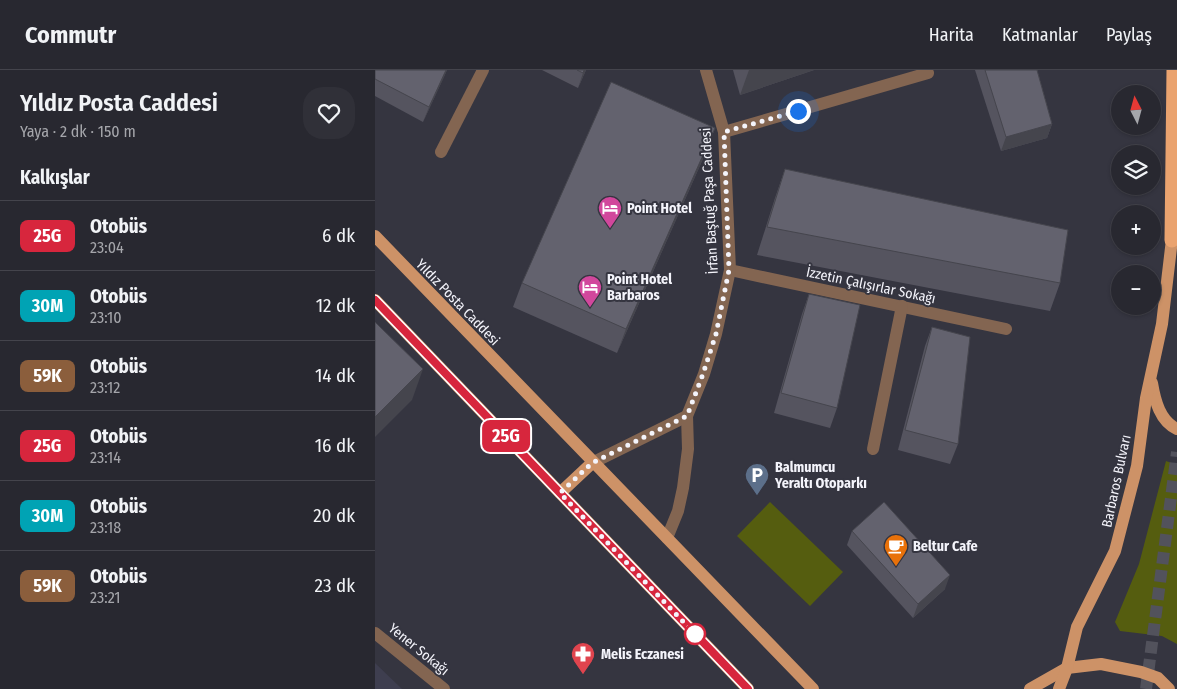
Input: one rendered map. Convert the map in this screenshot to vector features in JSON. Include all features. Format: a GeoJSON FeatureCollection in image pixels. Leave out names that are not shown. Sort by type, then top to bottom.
{"type":"FeatureCollection","features":[{"type":"Feature","properties":{"kind":"highway"},"geometry":{"type":"LineString","coordinates":[[1172,240],[1171,162],[1174,70]]}},
{"type":"Feature","properties":{"kind":"main road","name":"Barbaros Bulvarı"},"geometry":{"type":"LineString","coordinates":[[1059,689],[1067,668],[1077,627],[1115,550],[1137,466],[1151,374],[1162,324],[1177,201]]}},
{"type":"Feature","properties":{"kind":"main road","name":"Yıldız Posta Caddesi"},"geometry":{"type":"LineString","coordinates":[[375,236],[592,463],[813,689]]}},
{"type":"Feature","properties":{"kind":"main road"},"geometry":{"type":"LineString","coordinates":[[375,300],[748,689]]}},
{"type":"Feature","properties":{"kind":"main road"},"geometry":{"type":"LineString","coordinates":[[1151,374],[1154,398],[1162,415],[1177,429]]}},
{"type":"Feature","properties":{"kind":"main road"},"geometry":{"type":"LineString","coordinates":[[560,493],[592,463]]}},
{"type":"Feature","properties":{"kind":"main road"},"geometry":{"type":"LineString","coordinates":[[1030,689],[1067,668],[1101,664],[1158,678],[1169,689]]}},
{"type":"Feature","properties":{"kind":"street"},"geometry":{"type":"LineString","coordinates":[[441,152],[483,70]]}},
{"type":"Feature","properties":{"kind":"street","name":"İrfan Baştuğ Paşa Caddesi"},"geometry":{"type":"LineString","coordinates":[[667,538],[678,511],[683,488],[688,449],[687,416],[716,334],[729,270],[724,132],[706,70]]}},
{"type":"Feature","properties":{"kind":"street"},"geometry":{"type":"LineString","coordinates":[[724,132],[928,73]]}},
{"type":"Feature","properties":{"kind":"street","name":"İzzetin Çalışırlar Sokağı"},"geometry":{"type":"LineString","coordinates":[[729,270],[1006,329]]}},
{"type":"Feature","properties":{"kind":"street"},"geometry":{"type":"LineString","coordinates":[[873,449],[902,306]]}},
{"type":"Feature","properties":{"kind":"street"},"geometry":{"type":"LineString","coordinates":[[592,463],[687,416]]}},
{"type":"Feature","properties":{"kind":"street","name":"Yener Sokağı"},"geometry":{"type":"LineString","coordinates":[[375,633],[444,689]]}},
{"type":"Feature","properties":{"kind":"shaded area"},"geometry":{"type":"Polygon","coordinates":[[[375,663],[402,689],[375,689],[375,663]]]}},
{"type":"Feature","properties":{"kind":"green space"},"geometry":{"type":"Polygon","coordinates":[[[1166,461],[1177,465],[1177,644],[1162,636],[1120,631],[1115,622],[1139,564],[1166,461]]]}},
{"type":"Feature","properties":{"kind":"green space"},"geometry":{"type":"Polygon","coordinates":[[[770,502],[843,572],[810,606],[737,536],[770,502]]]}},
{"type":"Feature","properties":{"kind":"building"},"geometry":{"type":"Polygon","coordinates":[[[375,70],[446,70],[429,107],[375,79],[375,70]]]}},
{"type":"Feature","properties":{"kind":"building"},"geometry":{"type":"Polygon","coordinates":[[[985,70],[1037,70],[1052,124],[1006,137],[985,70]]]}},
{"type":"Feature","properties":{"kind":"building","name":"Point Hotel"},"geometry":{"type":"Polygon","coordinates":[[[611,82],[715,128],[626,329],[522,283],[611,82]]]}},
{"type":"Feature","properties":{"kind":"building"},"geometry":{"type":"Polygon","coordinates":[[[785,169],[1068,230],[1060,283],[767,227],[785,169]]]}},
{"type":"Feature","properties":{"kind":"building"},"geometry":{"type":"Polygon","coordinates":[[[809,294],[860,305],[837,408],[781,393],[809,294]]]}},
{"type":"Feature","properties":{"kind":"building"},"geometry":{"type":"Polygon","coordinates":[[[375,322],[423,369],[375,417],[375,322]]]}},
{"type":"Feature","properties":{"kind":"building"},"geometry":{"type":"Polygon","coordinates":[[[932,327],[970,337],[958,444],[905,430],[932,327]]]}},
{"type":"Feature","properties":{"kind":"building","name":"Beltur Cafe"},"geometry":{"type":"Polygon","coordinates":[[[884,502],[950,575],[918,604],[852,531],[884,502]]]}},
{"type":"Feature","properties":{"kind":"tunnel"},"geometry":{"type":"LineString","coordinates":[[1146,689],[1177,452]]}},
{"type":"Feature","properties":{"kind":"bus line","name":"25G"},"geometry":{"type":"LineString","coordinates":[[375,300],[748,689]]}},
{"type":"Feature","properties":{"kind":"place","name":"Point Hotel"},"geometry":{"type":"Point","coordinates":[610,229]}},
{"type":"Feature","properties":{"kind":"place","name":"Point Hotel Barbaros"},"geometry":{"type":"Point","coordinates":[590,308]}},
{"type":"Feature","properties":{"kind":"place","name":"Balmumcu Yeraltı Otoparkı"},"geometry":{"type":"Point","coordinates":[757,496]}},
{"type":"Feature","properties":{"kind":"place","name":"Beltur Cafe"},"geometry":{"type":"Point","coordinates":[896,567]}},
{"type":"Feature","properties":{"kind":"place","name":"Melis Eczanesi"},"geometry":{"type":"Point","coordinates":[583,675]}},
{"type":"Feature","properties":{"kind":"route"},"geometry":{"type":"LineString","coordinates":[[695,634],[560,493],[592,463],[687,416],[716,334],[729,270],[724,132],[798,111]]}}]}
